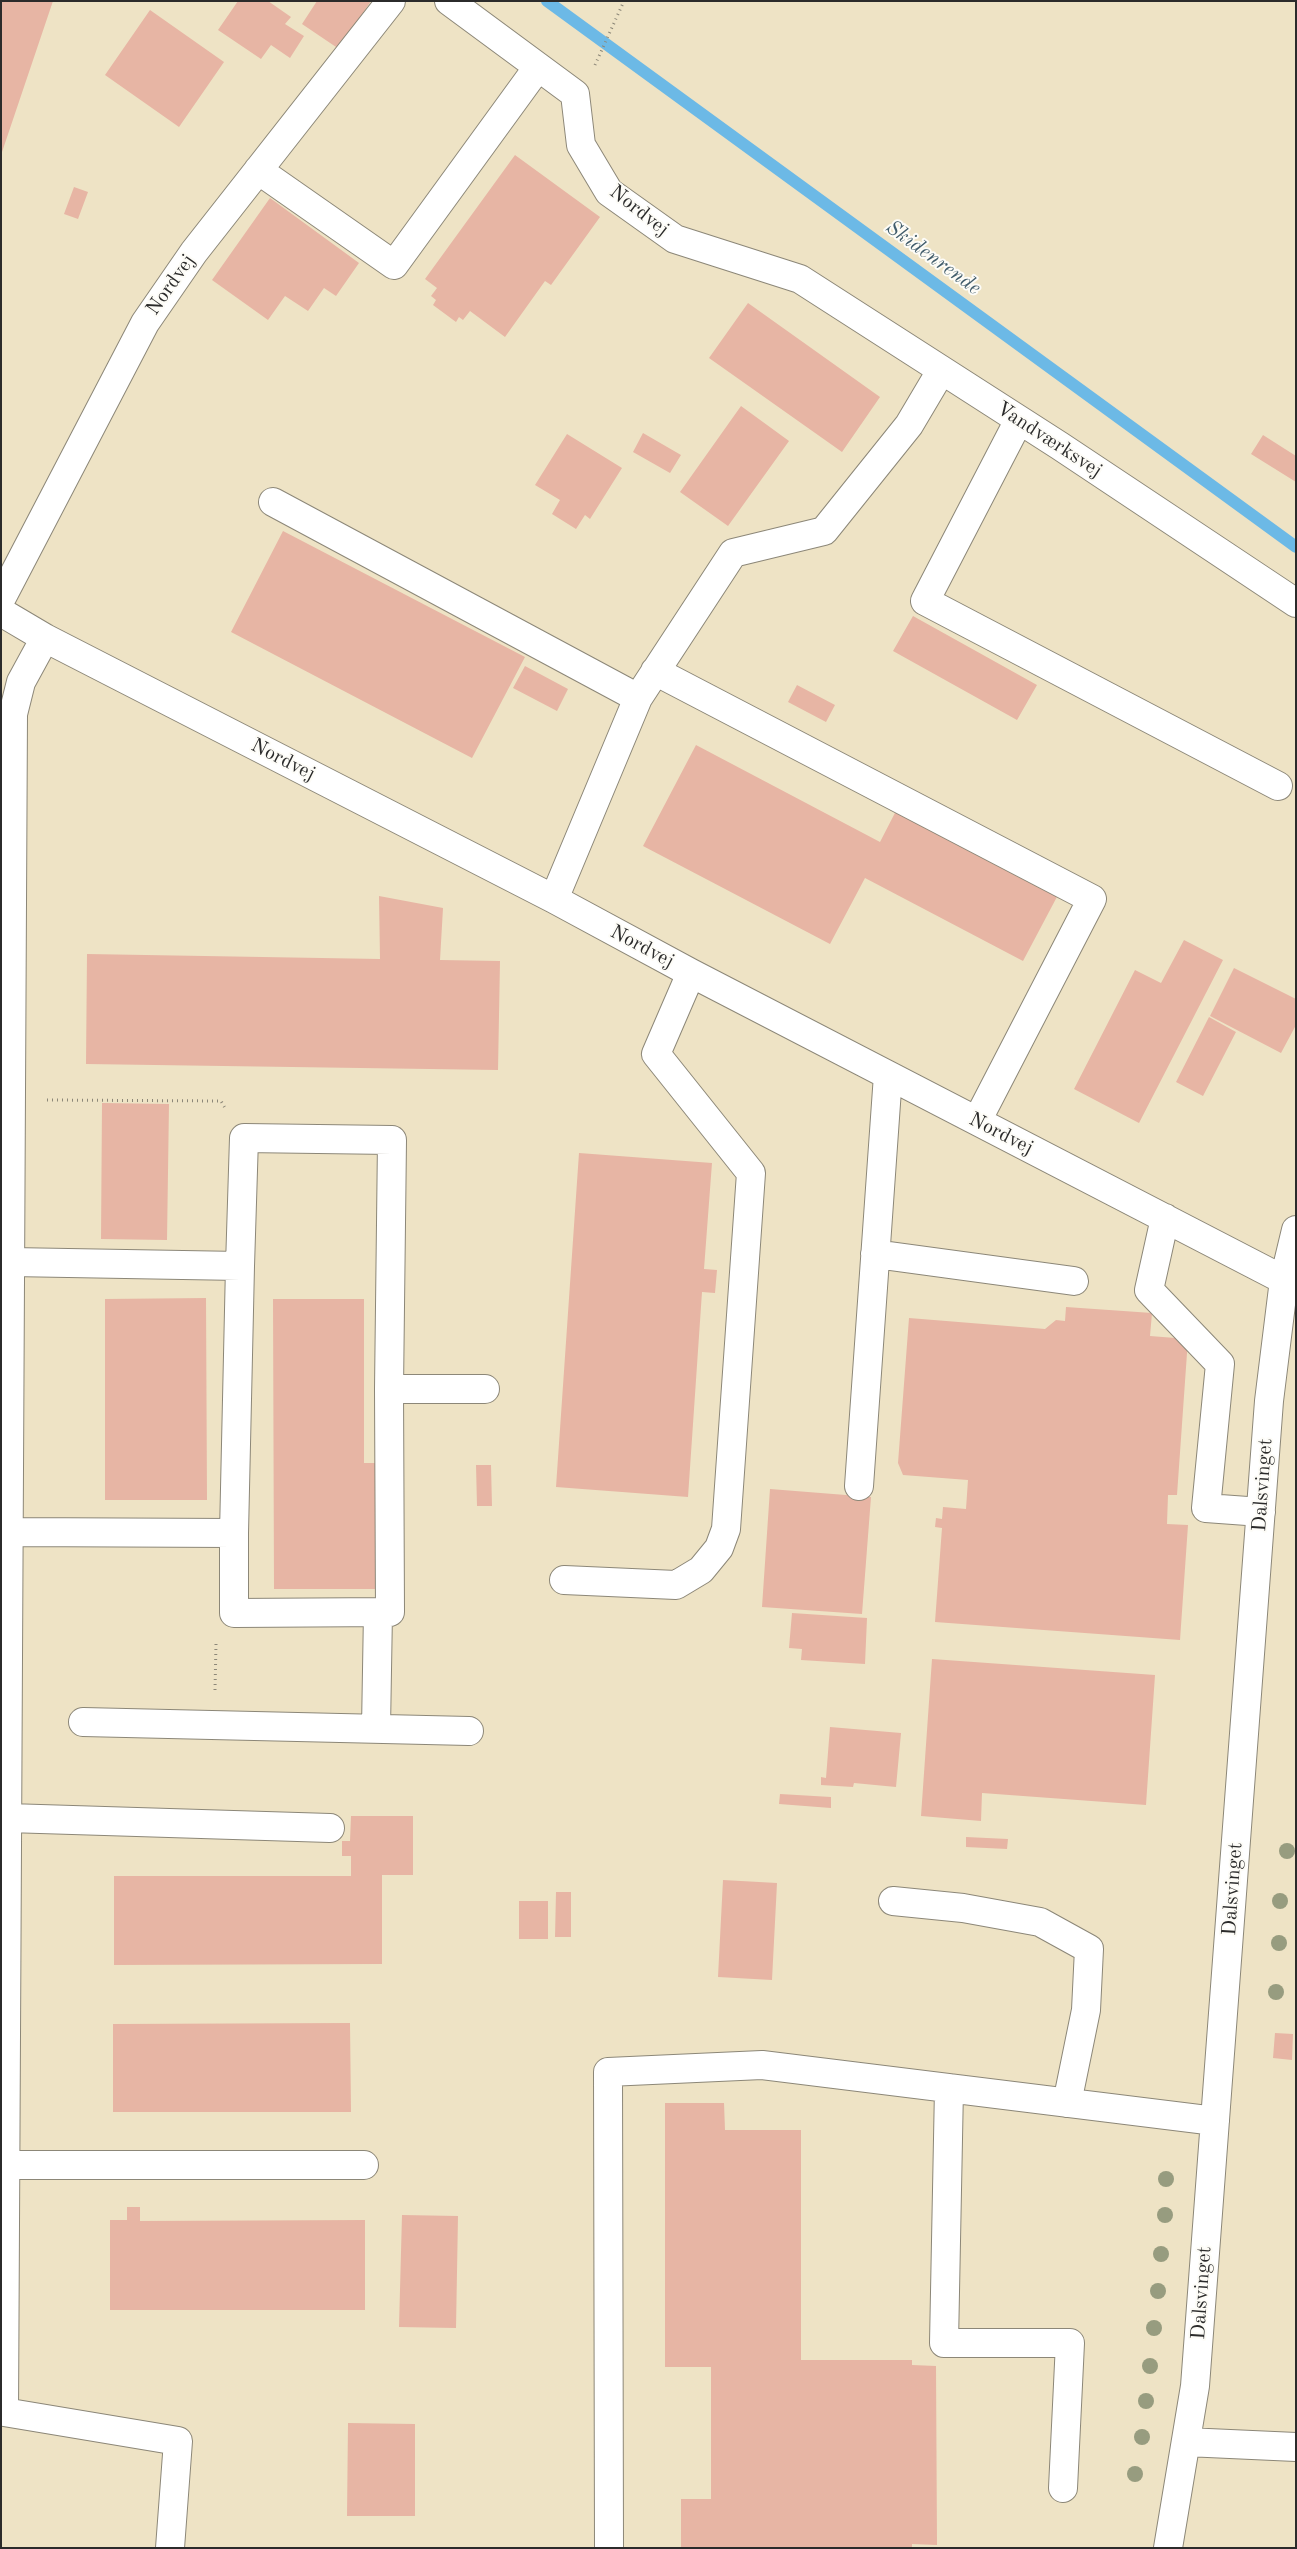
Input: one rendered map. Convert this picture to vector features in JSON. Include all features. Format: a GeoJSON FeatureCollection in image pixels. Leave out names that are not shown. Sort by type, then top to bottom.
{"type":"FeatureCollection","features":[{"type":"Feature","properties":{"kind":"street","name":"Nordvej"},"geometry":{"type":"LineString","coordinates":[[1,599],[145,323],[194,252],[391,1]]}},
{"type":"Feature","properties":{"kind":"street","name":"Nordvej"},"geometry":{"type":"LineString","coordinates":[[449,1],[575,94],[581,144],[609,192],[675,239],[800,279]]}},
{"type":"Feature","properties":{"kind":"street"},"geometry":{"type":"LineString","coordinates":[[258,170],[394,265],[538,66]]}},
{"type":"Feature","properties":{"kind":"street","name":"Vandværksvej"},"geometry":{"type":"LineString","coordinates":[[800,279],[1019,420],[1296,603]]}},
{"type":"Feature","properties":{"kind":"street"},"geometry":{"type":"LineString","coordinates":[[554,899],[638,698],[733,553],[824,531],[909,425],[941,371]]}},
{"type":"Feature","properties":{"kind":"street"},"geometry":{"type":"LineString","coordinates":[[1019,420],[925,601],[1278,786]]}},
{"type":"Feature","properties":{"kind":"street"},"geometry":{"type":"LineString","coordinates":[[273,502],[638,698]]}},
{"type":"Feature","properties":{"kind":"street","name":"Nordvej"},"geometry":{"type":"LineString","coordinates":[[1,612],[45,638],[554,899],[691,973],[1284,1280]]}},
{"type":"Feature","properties":{"kind":"street"},"geometry":{"type":"LineString","coordinates":[[45,638],[21,682],[13,714],[7,880],[11,1262],[6,1314],[9,1532],[5,1609],[8,1818],[4,1934],[6,2165],[4,2412],[178,2441],[170,2548]]}},
{"type":"Feature","properties":{"kind":"street"},"geometry":{"type":"LineString","coordinates":[[655,671],[1092,899],[977,1121]]}},
{"type":"Feature","properties":{"kind":"street"},"geometry":{"type":"LineString","coordinates":[[564,1580],[676,1585],[702,1570],[719,1548],[726,1529],[751,1173],[656,1054],[691,973]]}},
{"type":"Feature","properties":{"kind":"street"},"geometry":{"type":"LineString","coordinates":[[859,1486],[888,1075]]}},
{"type":"Feature","properties":{"kind":"street"},"geometry":{"type":"LineString","coordinates":[[244,1138],[392,1140],[389,1389],[390,1612],[234,1613],[240,1266],[244,1138]]}},
{"type":"Feature","properties":{"kind":"street"},"geometry":{"type":"LineString","coordinates":[[1165,1218],[1149,1290],[1220,1364],[1206,1508],[1261,1512]]}},
{"type":"Feature","properties":{"kind":"street","name":"Dalsvinget"},"geometry":{"type":"LineString","coordinates":[[1168,2548],[1195,2386],[1269,1401],[1284,1280],[1296,1230]]}},
{"type":"Feature","properties":{"kind":"street"},"geometry":{"type":"LineString","coordinates":[[875,1254],[1074,1281]]}},
{"type":"Feature","properties":{"kind":"street"},"geometry":{"type":"LineString","coordinates":[[11,1262],[240,1266]]}},
{"type":"Feature","properties":{"kind":"street"},"geometry":{"type":"LineString","coordinates":[[389,1389],[485,1389]]}},
{"type":"Feature","properties":{"kind":"street"},"geometry":{"type":"LineString","coordinates":[[9,1532],[234,1533]]}},
{"type":"Feature","properties":{"kind":"street"},"geometry":{"type":"LineString","coordinates":[[376,1728],[378,1612]]}},
{"type":"Feature","properties":{"kind":"street"},"geometry":{"type":"LineString","coordinates":[[83,1722],[469,1731]]}},
{"type":"Feature","properties":{"kind":"street"},"geometry":{"type":"LineString","coordinates":[[8,1818],[330,1828]]}},
{"type":"Feature","properties":{"kind":"street"},"geometry":{"type":"LineString","coordinates":[[893,1901],[963,1908],[1040,1922],[1088,1949],[1086,2010],[1067,2103]]}},
{"type":"Feature","properties":{"kind":"street"},"geometry":{"type":"LineString","coordinates":[[609,2548],[608,2072],[762,2065],[1216,2121]]}},
{"type":"Feature","properties":{"kind":"street"},"geometry":{"type":"LineString","coordinates":[[949,2088],[944,2343],[1070,2343],[1063,2488]]}},
{"type":"Feature","properties":{"kind":"street"},"geometry":{"type":"LineString","coordinates":[[6,2165],[364,2165]]}},
{"type":"Feature","properties":{"kind":"street"},"geometry":{"type":"LineString","coordinates":[[1186,2442],[1296,2447]]}},
{"type":"Feature","properties":{"kind":"path"},"geometry":{"type":"LineString","coordinates":[[594,66],[624,1]]}},
{"type":"Feature","properties":{"kind":"path"},"geometry":{"type":"LineString","coordinates":[[8,1085],[221,1101],[244,1138]]}},
{"type":"Feature","properties":{"kind":"path"},"geometry":{"type":"LineString","coordinates":[[214,1725],[217,1630],[234,1613]]}},
{"type":"Feature","properties":{"kind":"building"},"geometry":{"type":"Polygon","coordinates":[[[1,1],[53,1],[2,152],[1,152],[1,1]]]}},
{"type":"Feature","properties":{"kind":"building"},"geometry":{"type":"Polygon","coordinates":[[[238,1],[268,1],[291,17],[285,24],[304,36],[290,58],[271,45],[261,59],[218,30],[238,1]]]}},
{"type":"Feature","properties":{"kind":"building"},"geometry":{"type":"Polygon","coordinates":[[[317,1],[371,1],[339,49],[302,24],[317,1]]]}},
{"type":"Feature","properties":{"kind":"building"},"geometry":{"type":"Polygon","coordinates":[[[150,10],[224,62],[179,127],[105,75],[150,10]]]}},
{"type":"Feature","properties":{"kind":"building"},"geometry":{"type":"Polygon","coordinates":[[[515,155],[600,217],[551,285],[545,281],[505,337],[470,311],[463,320],[459,317],[456,322],[433,305],[436,300],[431,296],[437,288],[425,279],[515,155]]]}},
{"type":"Feature","properties":{"kind":"building"},"geometry":{"type":"Polygon","coordinates":[[[74,187],[88,192],[78,219],[64,214],[74,187]]]}},
{"type":"Feature","properties":{"kind":"building"},"geometry":{"type":"Polygon","coordinates":[[[270,198],[359,263],[336,296],[324,288],[308,311],[285,296],[268,320],[212,280],[270,198]]]}},
{"type":"Feature","properties":{"kind":"building"},"geometry":{"type":"Polygon","coordinates":[[[748,303],[880,397],[842,452],[709,358],[748,303]]]}},
{"type":"Feature","properties":{"kind":"building"},"geometry":{"type":"Polygon","coordinates":[[[741,406],[789,441],[728,526],[680,492],[741,406]]]}},
{"type":"Feature","properties":{"kind":"building"},"geometry":{"type":"Polygon","coordinates":[[[643,433],[681,455],[670,473],[633,452],[643,433]]]}},
{"type":"Feature","properties":{"kind":"building"},"geometry":{"type":"Polygon","coordinates":[[[567,434],[622,468],[590,519],[585,515],[576,529],[552,514],[560,500],[535,485],[567,434]]]}},
{"type":"Feature","properties":{"kind":"building"},"geometry":{"type":"Polygon","coordinates":[[[1263,435],[1296,456],[1296,482],[1251,454],[1263,435]]]}},
{"type":"Feature","properties":{"kind":"building"},"geometry":{"type":"Polygon","coordinates":[[[283,531],[525,657],[472,758],[231,632],[283,531]]]}},
{"type":"Feature","properties":{"kind":"building"},"geometry":{"type":"Polygon","coordinates":[[[913,616],[1037,685],[1017,720],[893,651],[913,616]]]}},
{"type":"Feature","properties":{"kind":"building"},"geometry":{"type":"Polygon","coordinates":[[[525,666],[568,689],[557,711],[513,688],[525,666]]]}},
{"type":"Feature","properties":{"kind":"building"},"geometry":{"type":"Polygon","coordinates":[[[797,685],[835,705],[826,722],[788,702],[797,685]]]}},
{"type":"Feature","properties":{"kind":"building"},"geometry":{"type":"Polygon","coordinates":[[[696,745],[880,842],[897,809],[1059,893],[1023,961],[865,878],[830,944],[643,846],[696,745]]]}},
{"type":"Feature","properties":{"kind":"building"},"geometry":{"type":"Polygon","coordinates":[[[379,896],[443,908],[440,960],[500,961],[498,1070],[86,1064],[87,954],[380,959],[379,896]]]}},
{"type":"Feature","properties":{"kind":"building"},"geometry":{"type":"Polygon","coordinates":[[[1184,940],[1223,960],[1139,1123],[1074,1089],[1135,970],[1161,983],[1184,940]]]}},
{"type":"Feature","properties":{"kind":"building"},"geometry":{"type":"Polygon","coordinates":[[[1234,968],[1296,999],[1296,1025],[1281,1053],[1210,1016],[1234,968]]]}},
{"type":"Feature","properties":{"kind":"building"},"geometry":{"type":"Polygon","coordinates":[[[1209,1017],[1236,1032],[1203,1096],[1176,1082],[1209,1017]]]}},
{"type":"Feature","properties":{"kind":"building"},"geometry":{"type":"Polygon","coordinates":[[[102,1103],[169,1104],[167,1240],[101,1239],[102,1103]]]}},
{"type":"Feature","properties":{"kind":"building"},"geometry":{"type":"Polygon","coordinates":[[[579,1153],[712,1163],[704,1269],[717,1270],[715,1293],[702,1292],[688,1497],[556,1487],[579,1153]]]}},
{"type":"Feature","properties":{"kind":"building"},"geometry":{"type":"Polygon","coordinates":[[[206,1298],[207,1500],[105,1500],[105,1299],[206,1298]]]}},
{"type":"Feature","properties":{"kind":"building"},"geometry":{"type":"Polygon","coordinates":[[[273,1299],[364,1299],[364,1463],[379,1463],[379,1589],[274,1589],[273,1299]]]}},
{"type":"Feature","properties":{"kind":"building"},"geometry":{"type":"Polygon","coordinates":[[[1066,1307],[1152,1313],[1150,1336],[1188,1339],[1177,1495],[1168,1495],[1167,1524],[1188,1525],[1180,1640],[935,1622],[942,1528],[935,1527],[936,1518],[942,1519],[943,1507],[966,1509],[968,1480],[903,1475],[898,1463],[909,1318],[1045,1329],[1056,1320],[1065,1321],[1066,1307]]]}},
{"type":"Feature","properties":{"kind":"building"},"geometry":{"type":"Polygon","coordinates":[[[476,1465],[491,1465],[492,1506],[477,1506],[476,1465]]]}},
{"type":"Feature","properties":{"kind":"building"},"geometry":{"type":"Polygon","coordinates":[[[770,1489],[871,1497],[862,1614],[762,1607],[770,1489]]]}},
{"type":"Feature","properties":{"kind":"building"},"geometry":{"type":"Polygon","coordinates":[[[792,1613],[867,1618],[865,1664],[801,1660],[802,1649],[789,1648],[792,1613]]]}},
{"type":"Feature","properties":{"kind":"building"},"geometry":{"type":"Polygon","coordinates":[[[932,1659],[1155,1675],[1146,1805],[982,1793],[981,1821],[921,1816],[932,1659]]]}},
{"type":"Feature","properties":{"kind":"building"},"geometry":{"type":"Polygon","coordinates":[[[830,1727],[901,1733],[896,1787],[854,1783],[853,1787],[821,1785],[821,1777],[826,1778],[830,1727]]]}},
{"type":"Feature","properties":{"kind":"building"},"geometry":{"type":"Polygon","coordinates":[[[780,1794],[831,1797],[831,1808],[779,1804],[780,1794]]]}},
{"type":"Feature","properties":{"kind":"building"},"geometry":{"type":"Polygon","coordinates":[[[351,1816],[413,1816],[413,1875],[382,1875],[382,1964],[114,1965],[114,1876],[351,1876],[351,1856],[342,1856],[342,1841],[350,1841],[351,1816]]]}},
{"type":"Feature","properties":{"kind":"building"},"geometry":{"type":"Polygon","coordinates":[[[966,1837],[1008,1839],[1007,1849],[966,1847],[966,1837]]]}},
{"type":"Feature","properties":{"kind":"building"},"geometry":{"type":"Polygon","coordinates":[[[723,1880],[777,1883],[772,1980],[718,1977],[723,1880]]]}},
{"type":"Feature","properties":{"kind":"building"},"geometry":{"type":"Polygon","coordinates":[[[556,1892],[571,1892],[571,1937],[555,1937],[556,1892]]]}},
{"type":"Feature","properties":{"kind":"building"},"geometry":{"type":"Polygon","coordinates":[[[519,1901],[548,1901],[548,1939],[519,1939],[519,1901]]]}},
{"type":"Feature","properties":{"kind":"building"},"geometry":{"type":"Polygon","coordinates":[[[350,2023],[351,2112],[113,2112],[113,2024],[350,2023]]]}},
{"type":"Feature","properties":{"kind":"building"},"geometry":{"type":"Polygon","coordinates":[[[1275,2033],[1293,2034],[1292,2060],[1273,2058],[1275,2033]]]}},
{"type":"Feature","properties":{"kind":"building"},"geometry":{"type":"Polygon","coordinates":[[[665,2103],[724,2103],[725,2130],[801,2130],[801,2360],[912,2360],[912,2365],[936,2366],[937,2545],[912,2544],[912,2548],[681,2548],[681,2499],[711,2499],[711,2367],[665,2367],[665,2103]]]}},
{"type":"Feature","properties":{"kind":"building"},"geometry":{"type":"Polygon","coordinates":[[[127,2207],[140,2207],[140,2221],[365,2220],[365,2310],[110,2310],[110,2220],[127,2220],[127,2207]]]}},
{"type":"Feature","properties":{"kind":"building"},"geometry":{"type":"Polygon","coordinates":[[[402,2215],[458,2216],[456,2328],[399,2327],[402,2215]]]}},
{"type":"Feature","properties":{"kind":"building"},"geometry":{"type":"Polygon","coordinates":[[[348,2423],[415,2424],[415,2516],[347,2516],[348,2423]]]}},
{"type":"Feature","properties":{"kind":"waterway","name":"Skidenrende"},"geometry":{"type":"LineString","coordinates":[[547,1],[1296,547]]}}]}
